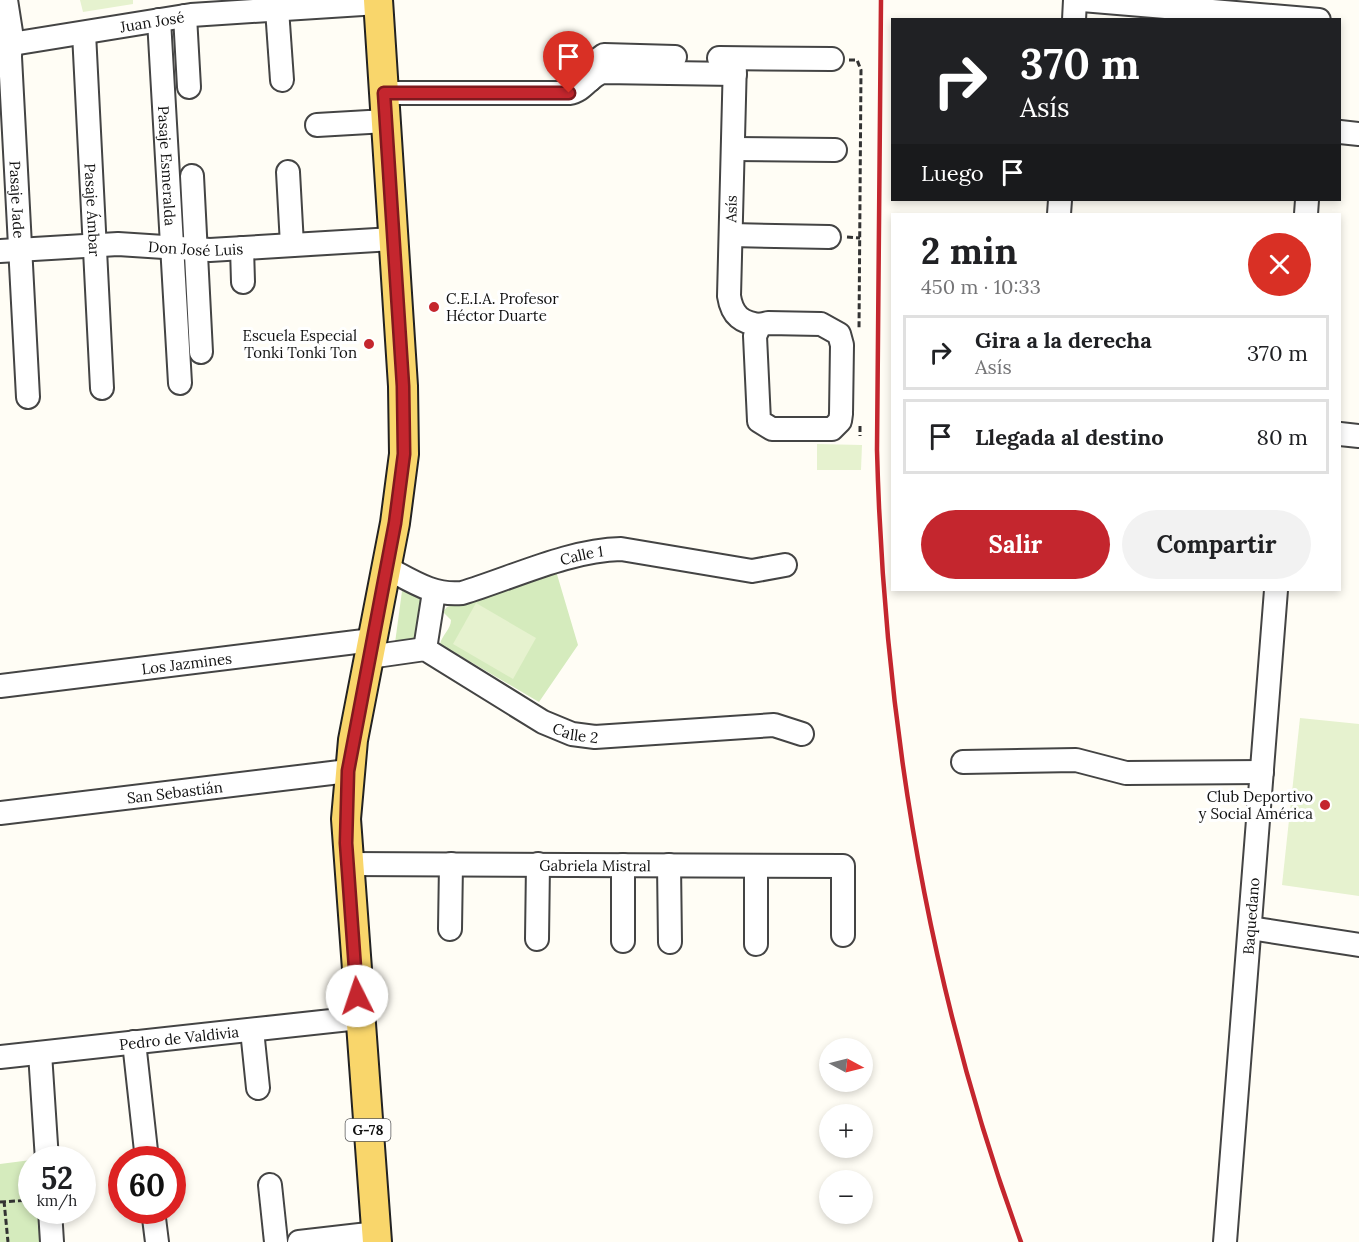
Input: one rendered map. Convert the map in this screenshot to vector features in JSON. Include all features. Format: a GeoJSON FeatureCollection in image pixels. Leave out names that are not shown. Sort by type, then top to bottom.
{"type":"FeatureCollection","features":[{"type":"Feature","properties":{"kind":"main road","name":"G-78"},"geometry":{"type":"LineString","coordinates":[[377,1237],[347,864],[348,771],[401,489],[404,443],[378,2]]}},
{"type":"Feature","properties":{"kind":"street","name":"Pasaje Jade"},"geometry":{"type":"LineString","coordinates":[[6,0],[12,32],[5,46],[10,250],[28,397]]}},
{"type":"Feature","properties":{"kind":"street"},"geometry":{"type":"LineString","coordinates":[[1074,18],[1075,0]]}},
{"type":"Feature","properties":{"kind":"street"},"geometry":{"type":"LineString","coordinates":[[1083,0],[1197,5],[1304,18]]}},
{"type":"Feature","properties":{"kind":"street"},"geometry":{"type":"LineString","coordinates":[[1320,18],[1322,0]]}},
{"type":"Feature","properties":{"kind":"street","name":"Juan José"},"geometry":{"type":"LineString","coordinates":[[5,46],[185,16],[378,2]]}},
{"type":"Feature","properties":{"kind":"street"},"geometry":{"type":"LineString","coordinates":[[277,9],[282,80]]}},
{"type":"Feature","properties":{"kind":"street"},"geometry":{"type":"LineString","coordinates":[[185,16],[189,87]]}},
{"type":"Feature","properties":{"kind":"street","name":"Pasaje Esmeralda"},"geometry":{"type":"LineString","coordinates":[[159,20],[180,383]]}},
{"type":"Feature","properties":{"kind":"street","name":"Pasaje Ámbar"},"geometry":{"type":"LineString","coordinates":[[84,33],[102,388]]}},
{"type":"Feature","properties":{"kind":"street"},"geometry":{"type":"LineString","coordinates":[[384,93],[569,93],[581,90],[590,80],[596,61],[609,54],[735,66],[832,59]]}},
{"type":"Feature","properties":{"kind":"street","name":"Asís"},"geometry":{"type":"LineString","coordinates":[[735,66],[730,304],[733,312],[745,323],[761,325]]}},
{"type":"Feature","properties":{"kind":"street"},"geometry":{"type":"LineString","coordinates":[[317,124],[386,121]]}},
{"type":"Feature","properties":{"kind":"street"},"geometry":{"type":"LineString","coordinates":[[1341,132],[1359,134]]}},
{"type":"Feature","properties":{"kind":"street"},"geometry":{"type":"LineString","coordinates":[[733,149],[835,150]]}},
{"type":"Feature","properties":{"kind":"street"},"geometry":{"type":"LineString","coordinates":[[288,172],[292,245]]}},
{"type":"Feature","properties":{"kind":"street"},"geometry":{"type":"LineString","coordinates":[[192,176],[201,352]]}},
{"type":"Feature","properties":{"kind":"street"},"geometry":{"type":"LineString","coordinates":[[731,236],[829,237]]}},
{"type":"Feature","properties":{"kind":"street","name":"Don José Luis"},"geometry":{"type":"LineString","coordinates":[[10,250],[94,245],[197,250],[393,239]]}},
{"type":"Feature","properties":{"kind":"street"},"geometry":{"type":"LineString","coordinates":[[242,248],[243,282]]}},
{"type":"Feature","properties":{"kind":"street"},"geometry":{"type":"LineString","coordinates":[[821,324],[839,334],[843,345],[841,414],[840,421],[832,429],[772,429],[759,421],[755,344],[756,329],[761,325],[821,324]]}},
{"type":"Feature","properties":{"kind":"street"},"geometry":{"type":"LineString","coordinates":[[1341,434],[1359,436]]}},
{"type":"Feature","properties":{"kind":"street","name":"Calle 1"},"geometry":{"type":"LineString","coordinates":[[387,568],[434,592],[462,593],[581,554],[605,549],[621,549],[752,571],[786,565]]}},
{"type":"Feature","properties":{"kind":"street","name":"Baquedano"},"geometry":{"type":"LineString","coordinates":[[1225,1242],[1276,591]]}},
{"type":"Feature","properties":{"kind":"street"},"geometry":{"type":"LineString","coordinates":[[371,648],[425,649],[434,592]]}},
{"type":"Feature","properties":{"kind":"street","name":"Los Jazmines"},"geometry":{"type":"LineString","coordinates":[[0,686],[371,648]]}},
{"type":"Feature","properties":{"kind":"street","name":"Calle 2"},"geometry":{"type":"LineString","coordinates":[[425,649],[543,722],[572,734],[595,737],[774,725],[802,734]]}},
{"type":"Feature","properties":{"kind":"street"},"geometry":{"type":"LineString","coordinates":[[963,762],[1076,760],[1126,772],[1262,772]]}},
{"type":"Feature","properties":{"kind":"street","name":"San Sebastián"},"geometry":{"type":"LineString","coordinates":[[0,813],[348,771]]}},
{"type":"Feature","properties":{"kind":"street","name":"Gabriela Mistral"},"geometry":{"type":"LineString","coordinates":[[347,864],[843,866],[843,935]]}},
{"type":"Feature","properties":{"kind":"street"},"geometry":{"type":"LineString","coordinates":[[450,928],[451,864]]}},
{"type":"Feature","properties":{"kind":"street"},"geometry":{"type":"LineString","coordinates":[[537,939],[538,864]]}},
{"type":"Feature","properties":{"kind":"street"},"geometry":{"type":"LineString","coordinates":[[623,865],[623,941]]}},
{"type":"Feature","properties":{"kind":"street"},"geometry":{"type":"LineString","coordinates":[[669,865],[669,942]]}},
{"type":"Feature","properties":{"kind":"street"},"geometry":{"type":"LineString","coordinates":[[756,866],[756,944]]}},
{"type":"Feature","properties":{"kind":"street"},"geometry":{"type":"LineString","coordinates":[[1250,928],[1359,945]]}},
{"type":"Feature","properties":{"kind":"street","name":"Pedro de Valdivia"},"geometry":{"type":"LineString","coordinates":[[0,1057],[359,1018]]}},
{"type":"Feature","properties":{"kind":"street"},"geometry":{"type":"LineString","coordinates":[[252,1030],[258,1088]]}},
{"type":"Feature","properties":{"kind":"street"},"geometry":{"type":"LineString","coordinates":[[134,1042],[145,1146]]}},
{"type":"Feature","properties":{"kind":"street"},"geometry":{"type":"LineString","coordinates":[[40,1053],[46,1146]]}},
{"type":"Feature","properties":{"kind":"street"},"geometry":{"type":"LineString","coordinates":[[270,1185],[276,1242]]}},
{"type":"Feature","properties":{"kind":"street"},"geometry":{"type":"LineString","coordinates":[[51,1224],[52,1242]]}},
{"type":"Feature","properties":{"kind":"street"},"geometry":{"type":"LineString","coordinates":[[154,1224],[156,1242]]}},
{"type":"Feature","properties":{"kind":"street"},"geometry":{"type":"LineString","coordinates":[[299,1242],[377,1237]]}},
{"type":"Feature","properties":{"kind":"path"},"geometry":{"type":"LineString","coordinates":[[857,60],[861,70],[862,153],[859,338]]}},
{"type":"Feature","properties":{"kind":"path"},"geometry":{"type":"LineString","coordinates":[[860,424],[860,436]]}},
{"type":"Feature","properties":{"kind":"path"},"geometry":{"type":"LineString","coordinates":[[8,1242],[2,1202],[18,1201]]}},
{"type":"Feature","properties":{"kind":"green space"},"geometry":{"type":"Polygon","coordinates":[[[80,0],[133,0],[133,4],[83,12],[80,0]]]}},
{"type":"Feature","properties":{"kind":"green space"},"geometry":{"type":"Polygon","coordinates":[[[817,444],[862,445],[861,470],[817,470],[817,444]]]}},
{"type":"Feature","properties":{"kind":"green space"},"geometry":{"type":"Polygon","coordinates":[[[556,571],[578,645],[539,702],[440,644],[451,623],[443,612],[447,607],[556,571]]]}},
{"type":"Feature","properties":{"kind":"green space"},"geometry":{"type":"Polygon","coordinates":[[[402,591],[418,596],[421,602],[422,627],[414,644],[395,643],[402,591]]]}},
{"type":"Feature","properties":{"kind":"green space"},"geometry":{"type":"Polygon","coordinates":[[[476,603],[536,638],[513,679],[453,644],[476,603]]]}},
{"type":"Feature","properties":{"kind":"green space","name":"Club Deportivo y Social América"},"geometry":{"type":"Polygon","coordinates":[[[1300,718],[1359,724],[1359,896],[1282,885],[1300,718]]]}},
{"type":"Feature","properties":{"kind":"green space"},"geometry":{"type":"Polygon","coordinates":[[[18,1162],[18,1224],[44,1224],[46,1242],[0,1242],[0,1164],[18,1162]]]}},
{"type":"Feature","properties":{"kind":"railway"},"geometry":{"type":"LineString","coordinates":[[881,0],[877,450],[881,551],[889,652],[901,752],[936,951],[960,1049],[988,1146],[1021,1242]]}},
{"type":"Feature","properties":{"kind":"place","name":"C.E.I.A. Profesor Héctor Duarte"},"geometry":{"type":"Point","coordinates":[434,307]}},
{"type":"Feature","properties":{"kind":"place","name":"Escuela Especial Tonki Tonki Ton"},"geometry":{"type":"Point","coordinates":[369,344]}},
{"type":"Feature","properties":{"kind":"place","name":"Club Deportivo y Social América"},"geometry":{"type":"Point","coordinates":[1325,805]}},
{"type":"Feature","properties":{"kind":"route"},"geometry":{"type":"LineString","coordinates":[[357,996],[346,843],[348,771],[395,523],[404,454],[403,386],[384,93],[569,93]]}}]}
